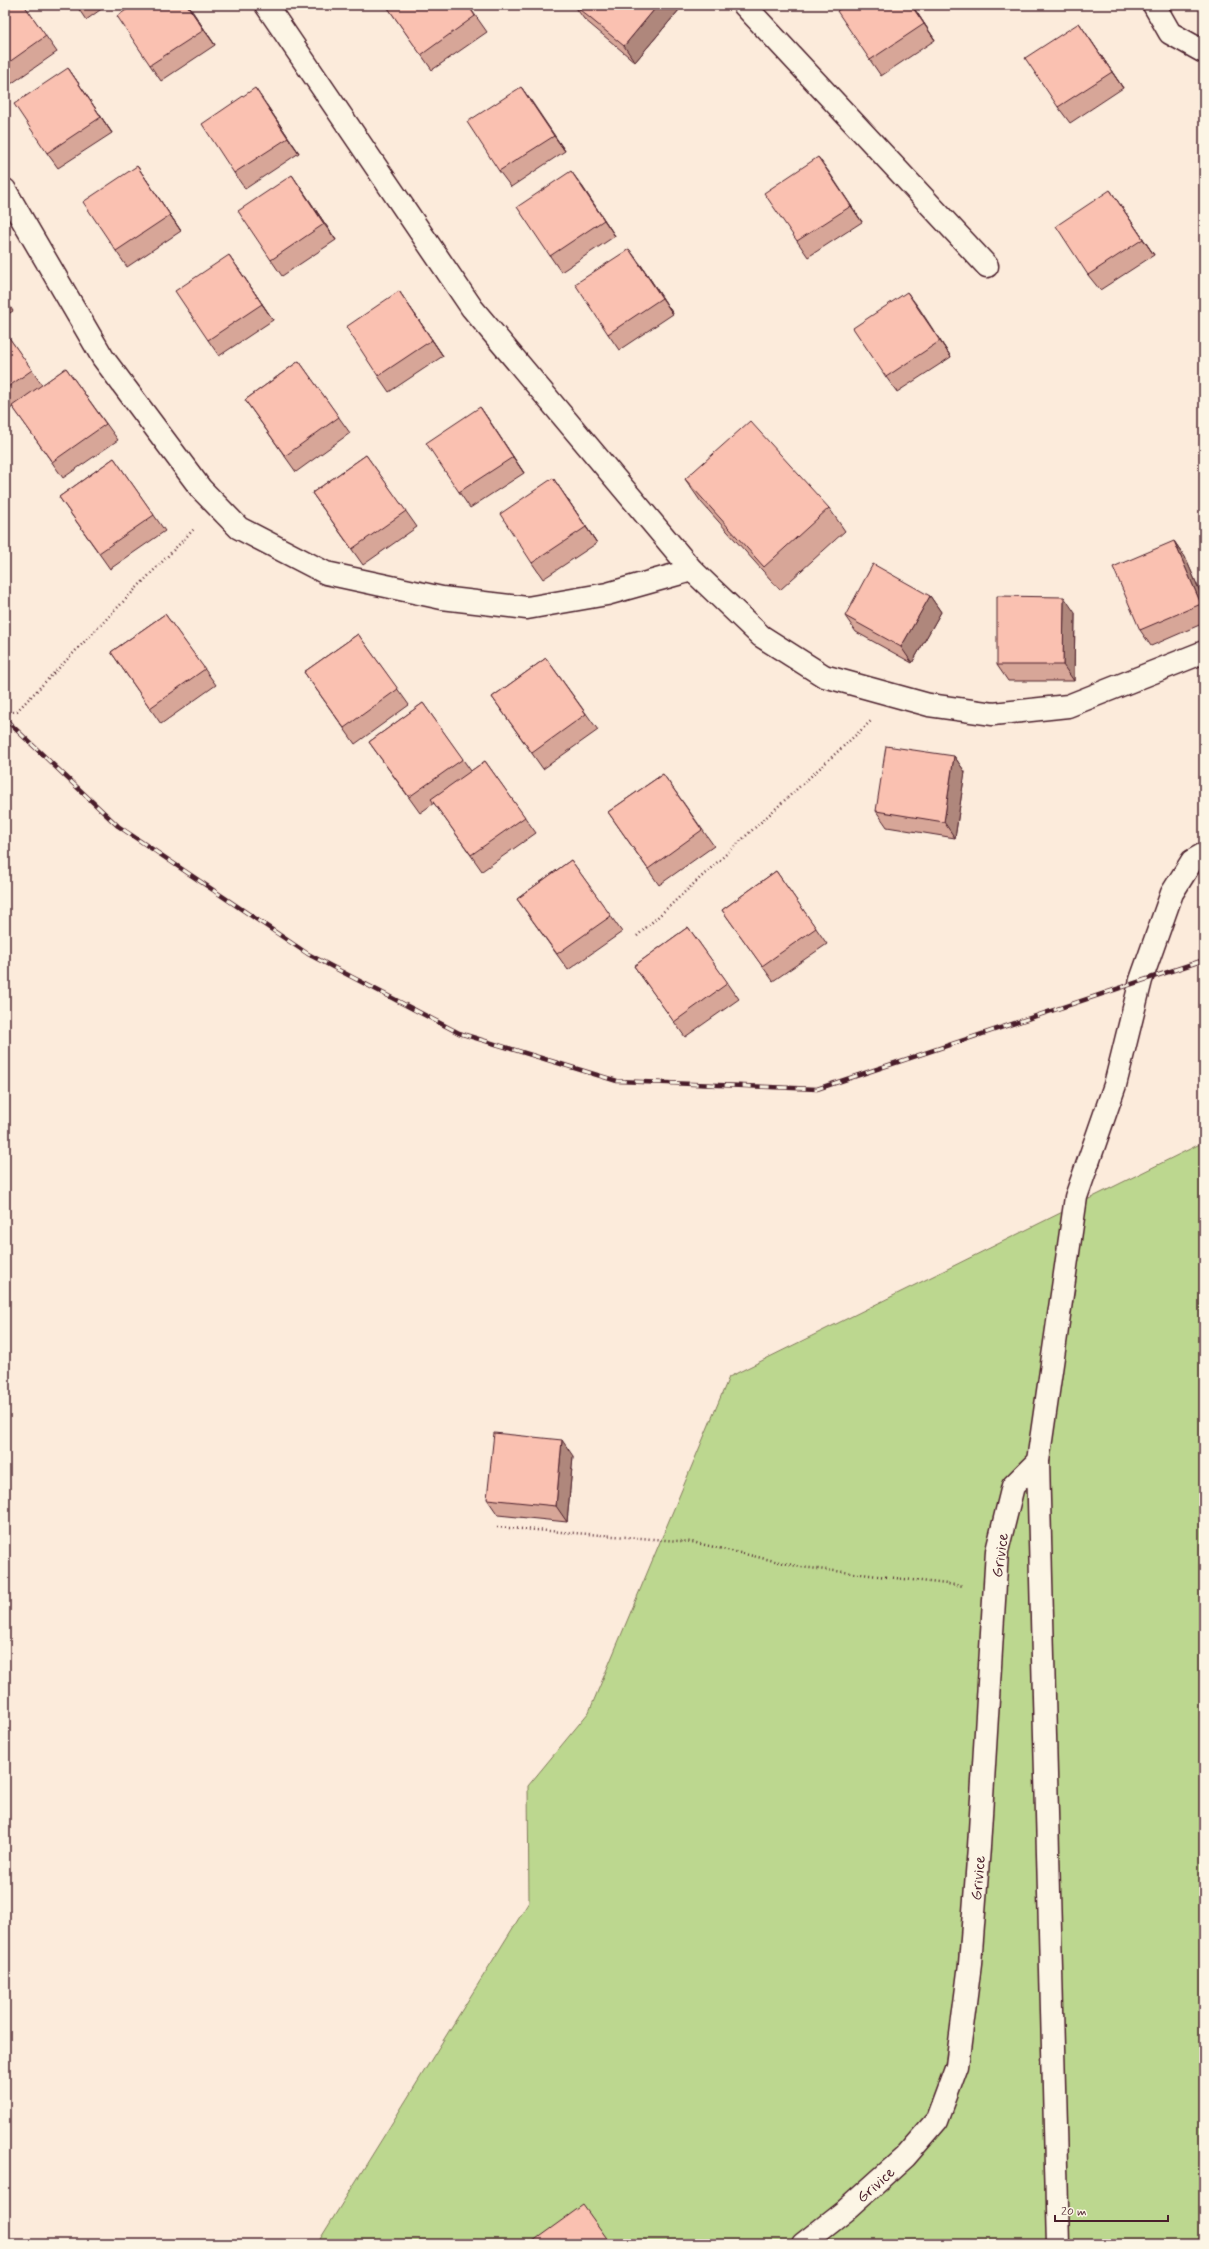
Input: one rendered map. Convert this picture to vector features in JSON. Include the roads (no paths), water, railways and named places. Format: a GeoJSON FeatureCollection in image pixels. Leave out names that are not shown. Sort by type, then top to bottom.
{"type":"FeatureCollection","features":[{"type":"Feature","properties":{"kind":"street"},"geometry":{"type":"LineString","coordinates":[[266,5],[472,308],[692,570],[761,636],[824,676],[929,704],[993,714],[1068,706],[1204,652]]}},
{"type":"Feature","properties":{"kind":"street"},"geometry":{"type":"LineString","coordinates":[[744,5],[987,266]]}},
{"type":"Feature","properties":{"kind":"street"},"geometry":{"type":"LineString","coordinates":[[1154,5],[1170,32],[1204,52]]}},
{"type":"Feature","properties":{"kind":"street"},"geometry":{"type":"LineString","coordinates":[[5,190],[103,358],[201,489],[239,528],[326,573],[442,598],[527,608],[607,594],[692,570]]}},
{"type":"Feature","properties":{"kind":"street"},"geometry":{"type":"LineString","coordinates":[[1058,2244],[1038,1461],[1076,1197],[1115,1085],[1141,980],[1172,893],[1192,861],[1204,854]]}},
{"type":"Feature","properties":{"kind":"street","name":"Grivice"},"geometry":{"type":"LineString","coordinates":[[803,2244],[845,2211],[905,2157],[937,2120],[957,2066],[970,1964],[979,1855],[997,1550],[1014,1486],[1038,1461]]}},
{"type":"Feature","properties":{"kind":"railway"},"geometry":{"type":"LineString","coordinates":[[5,719],[118,826],[308,954],[459,1033],[617,1081],[817,1089],[1204,960]]}}]}
